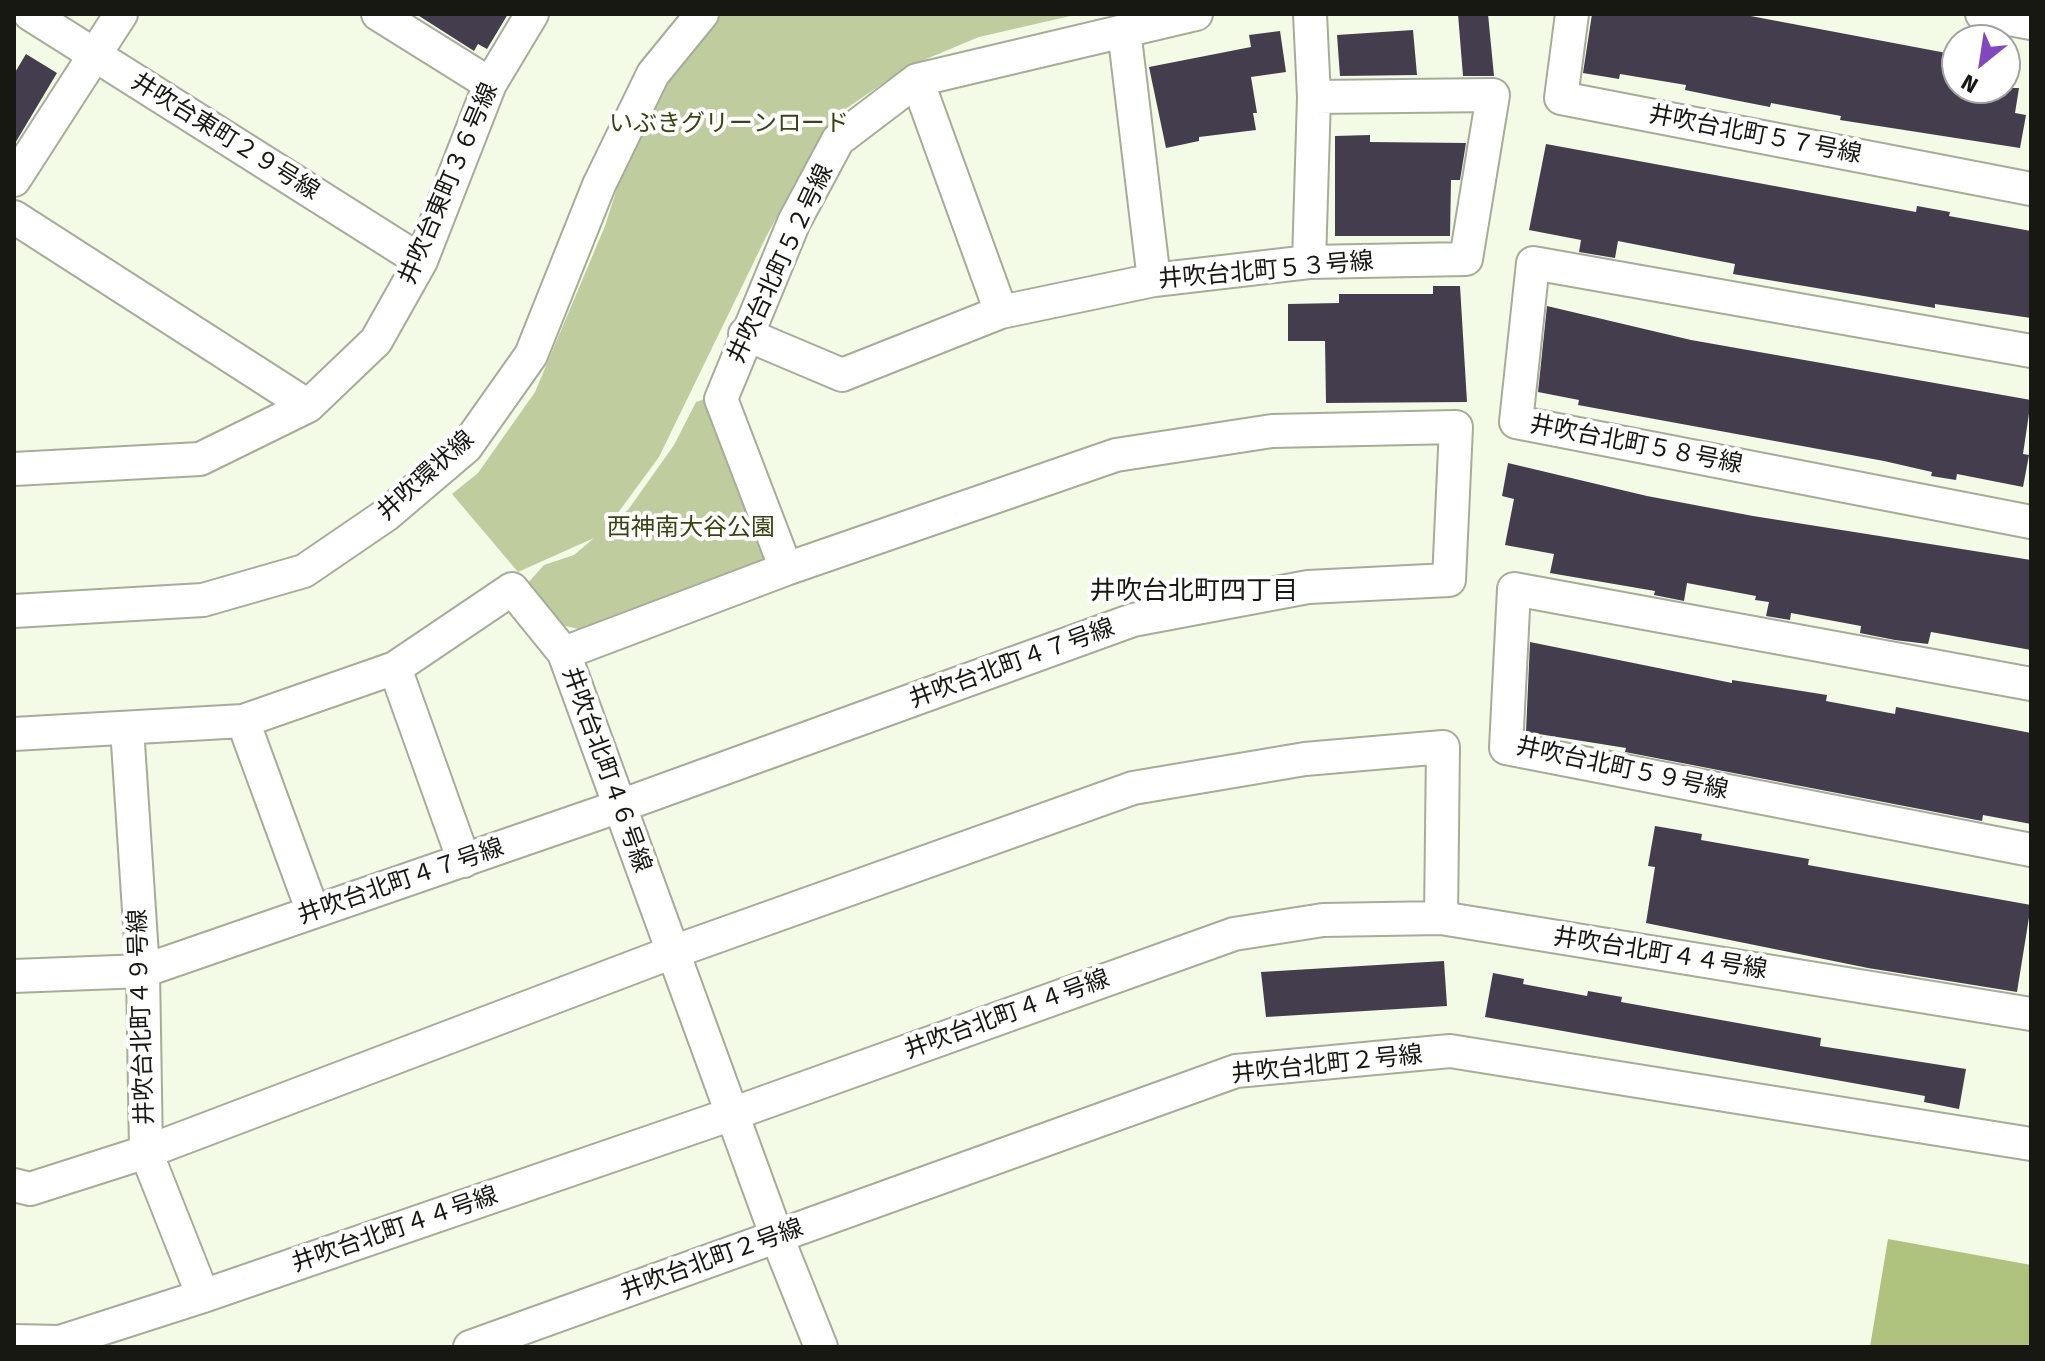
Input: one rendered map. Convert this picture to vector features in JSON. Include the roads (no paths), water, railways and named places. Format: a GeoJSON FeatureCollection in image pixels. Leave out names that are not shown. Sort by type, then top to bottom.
{"type":"FeatureCollection","features":[{"type":"Feature","properties":{"kind":"street","name":"井吹台東町２９号線"},"geometry":{"type":"LineString","coordinates":[[30,14],[421,261]]}},
{"type":"Feature","properties":{"kind":"street"},"geometry":{"type":"LineString","coordinates":[[14,180],[121,14]]}},
{"type":"Feature","properties":{"kind":"street"},"geometry":{"type":"LineString","coordinates":[[378,14],[490,84]]}},
{"type":"Feature","properties":{"kind":"street","name":"井吹台東町３６号線"},"geometry":{"type":"LineString","coordinates":[[14,469],[200,459],[308,406],[376,341],[421,261],[490,84],[532,14]]}},
{"type":"Feature","properties":{"kind":"street","name":"井吹環状線"},"geometry":{"type":"LineString","coordinates":[[14,611],[203,600],[304,571],[386,515],[466,447],[531,355],[599,185],[653,74],[702,14]]}},
{"type":"Feature","properties":{"kind":"street","name":"井吹台北町５２号線"},"geometry":{"type":"LineString","coordinates":[[786,569],[721,399],[745,334],[794,222],[838,140],[917,80],[1196,14]]}},
{"type":"Feature","properties":{"kind":"street"},"geometry":{"type":"LineString","coordinates":[[1309,262],[1314,97],[1310,14]]}},
{"type":"Feature","properties":{"kind":"street","name":"井吹台北町５７号線"},"geometry":{"type":"LineString","coordinates":[[1572,14],[1561,98],[2031,189]]}},
{"type":"Feature","properties":{"kind":"street"},"geometry":{"type":"LineString","coordinates":[[1982,14],[2031,23]]}},
{"type":"Feature","properties":{"kind":"street"},"geometry":{"type":"LineString","coordinates":[[1124,30],[1154,280]]}},
{"type":"Feature","properties":{"kind":"street"},"geometry":{"type":"LineString","coordinates":[[917,80],[1001,312]]}},
{"type":"Feature","properties":{"kind":"street","name":"井吹台北町５３号線"},"geometry":{"type":"LineString","coordinates":[[745,334],[842,375],[1001,312],[1154,280],[1309,262],[1466,259],[1493,95],[1314,97]]}},
{"type":"Feature","properties":{"kind":"street"},"geometry":{"type":"LineString","coordinates":[[14,217],[308,406]]}},
{"type":"Feature","properties":{"kind":"street","name":"井吹台北町５８号線"},"geometry":{"type":"LineString","coordinates":[[2031,351],[1533,263],[1516,422],[2031,522]]}},
{"type":"Feature","properties":{"kind":"street","name":"井吹台北町４７号線"},"geometry":{"type":"LineString","coordinates":[[14,976],[143,971],[620,806],[1133,620],[1308,587],[1449,580],[1456,427],[1272,431],[1116,455],[786,569],[564,653]]}},
{"type":"Feature","properties":{"kind":"street","name":"井吹台北町４６号線"},"geometry":{"type":"LineString","coordinates":[[14,734],[243,721],[395,668],[512,589],[564,653],[777,1237],[821,1347]]}},
{"type":"Feature","properties":{"kind":"street","name":"井吹台北町５９号線"},"geometry":{"type":"LineString","coordinates":[[2031,684],[1514,589],[1506,748],[2031,850]]}},
{"type":"Feature","properties":{"kind":"street"},"geometry":{"type":"LineString","coordinates":[[395,668],[464,861]]}},
{"type":"Feature","properties":{"kind":"street"},"geometry":{"type":"LineString","coordinates":[[243,721],[313,912]]}},
{"type":"Feature","properties":{"kind":"street","name":"井吹台北町４９号線"},"geometry":{"type":"LineString","coordinates":[[127,728],[143,971],[146,1152],[203,1296]]}},
{"type":"Feature","properties":{"kind":"street"},"geometry":{"type":"LineString","coordinates":[[14,1185],[30,1189],[146,1152],[673,952],[1133,788],[1305,759],[1443,747],[1441,918]]}},
{"type":"Feature","properties":{"kind":"street","name":"井吹台北町４４号線"},"geometry":{"type":"LineString","coordinates":[[14,1341],[60,1342],[203,1296],[732,1114],[1234,934],[1323,920],[1441,918],[2031,1014]]}},
{"type":"Feature","properties":{"kind":"street","name":"井吹台北町２号線"},"geometry":{"type":"LineString","coordinates":[[470,1347],[1236,1071],[1450,1051],[2031,1144]]}},
{"type":"Feature","properties":{"kind":"district","name":"井吹台北町四丁目"},"geometry":{"type":"Point","coordinates":[1194,592]}},
{"type":"Feature","properties":{"kind":"park label","name":"いぶきグリーンロード"},"geometry":{"type":"Point","coordinates":[729,124]}},
{"type":"Feature","properties":{"kind":"park label","name":"西神南大谷公園"},"geometry":{"type":"Point","coordinates":[691,528]}}]}
